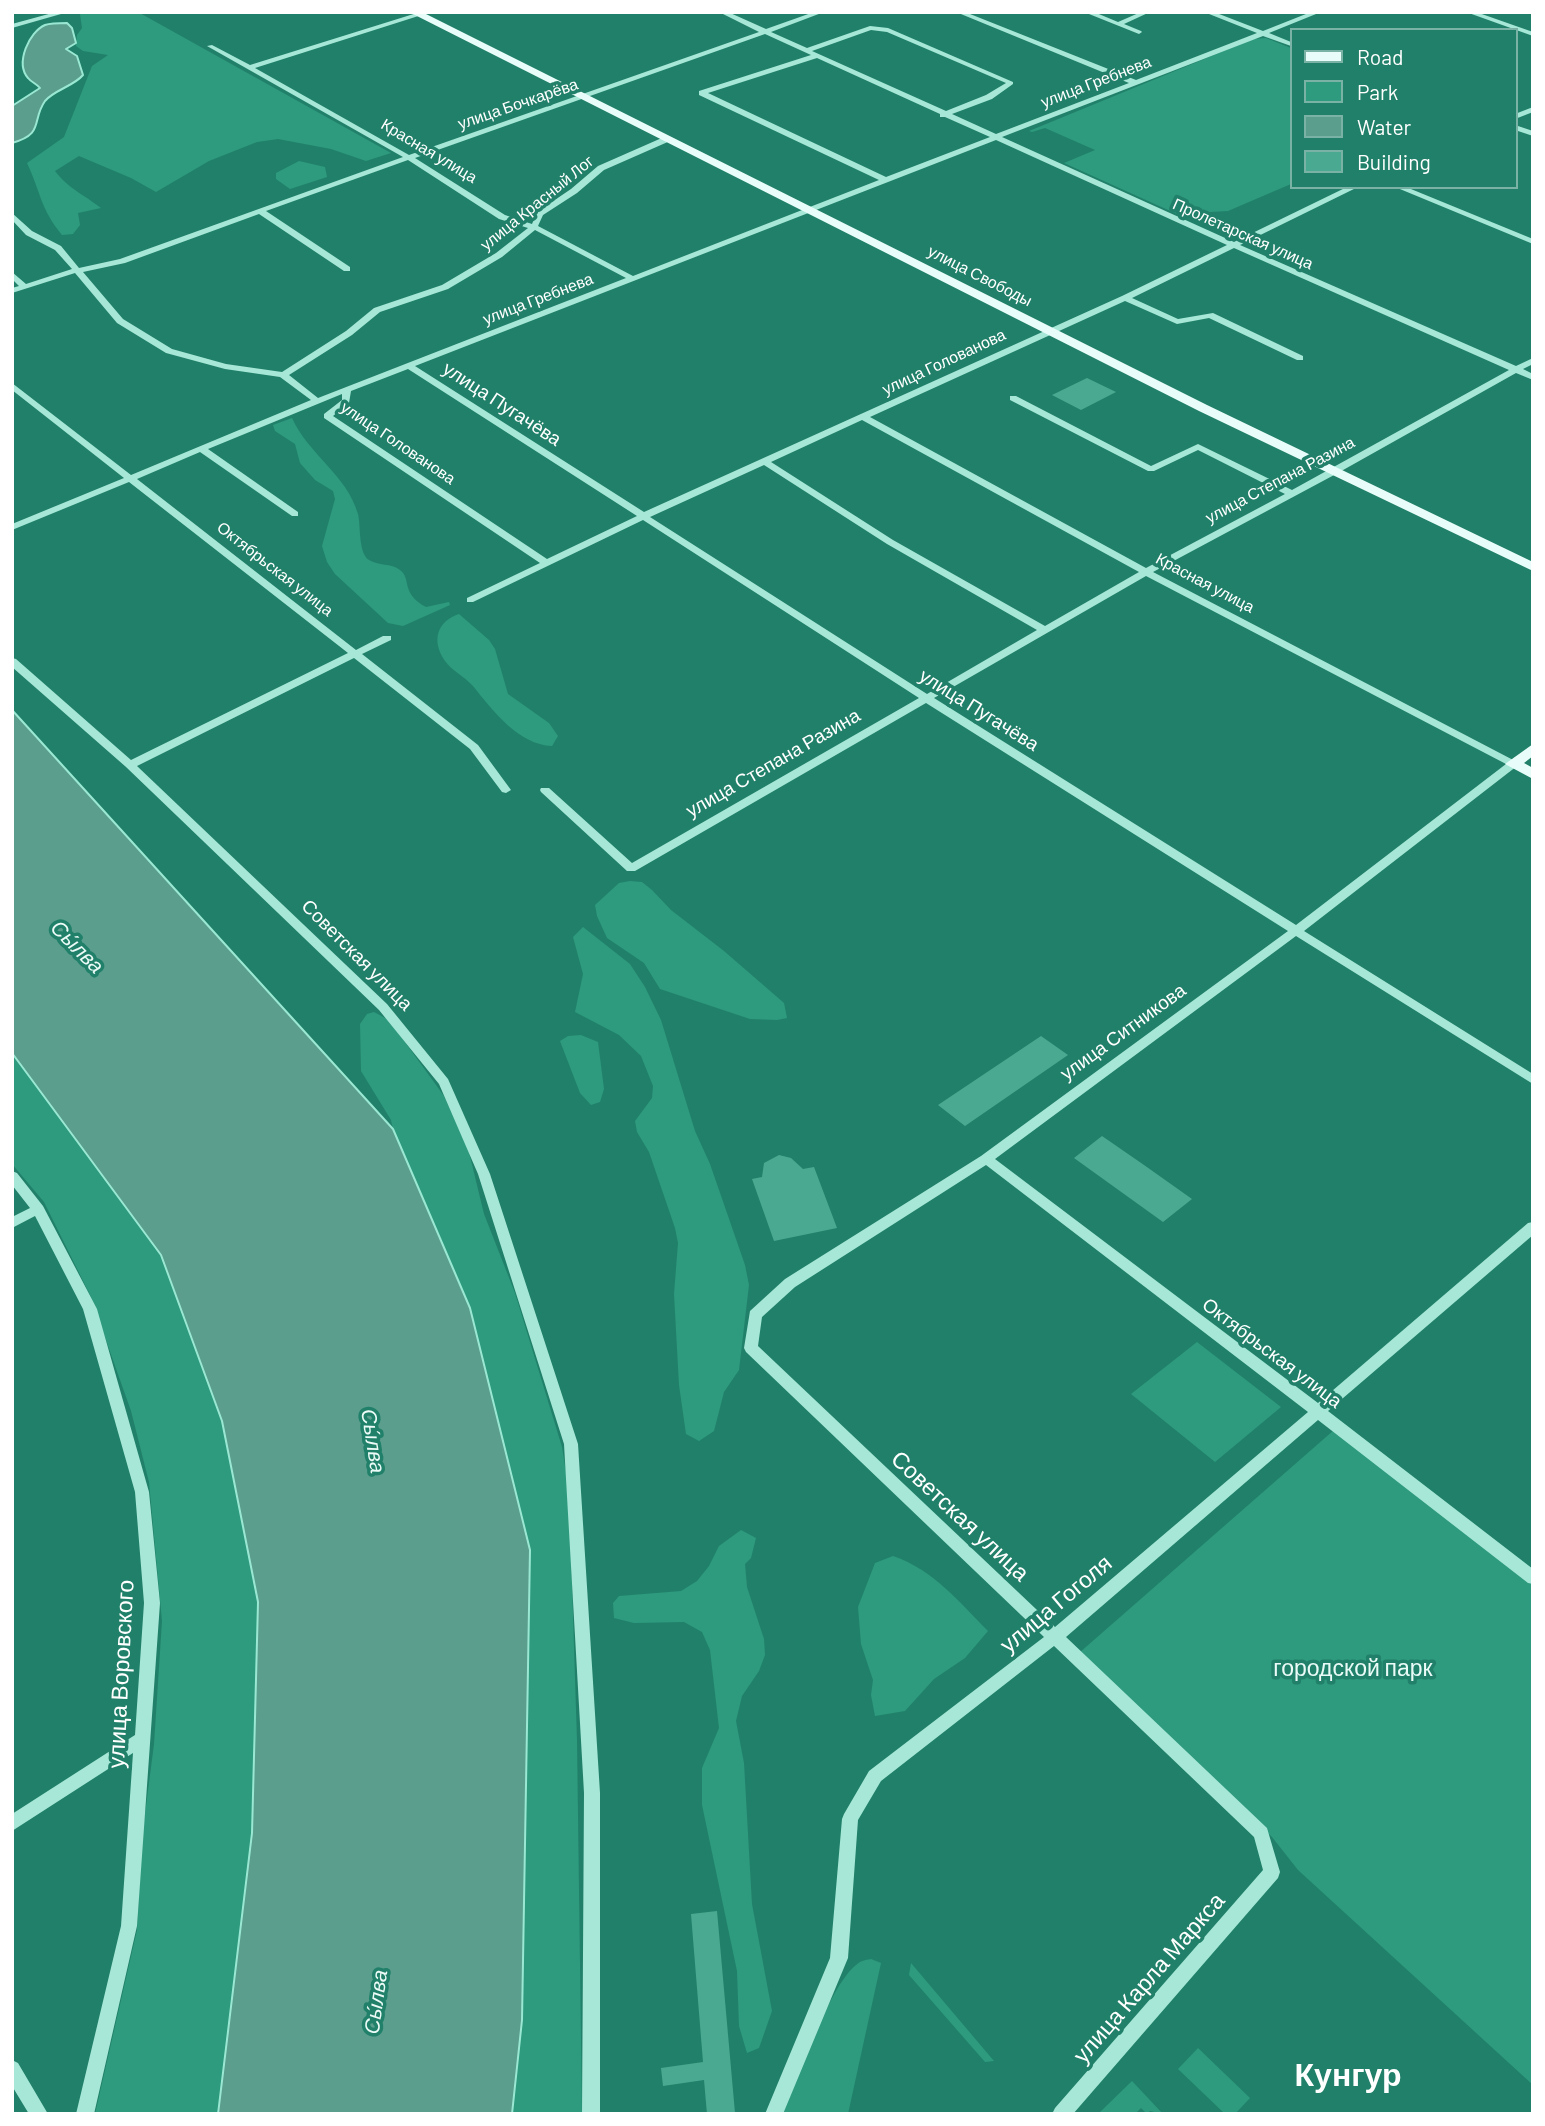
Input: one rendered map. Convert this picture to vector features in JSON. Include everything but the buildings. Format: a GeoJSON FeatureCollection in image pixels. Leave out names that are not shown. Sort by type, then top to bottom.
{"type":"FeatureCollection","features":[{"type":"Feature","properties":{"kind":"main road","name":"улица Свободы"},"geometry":{"type":"LineString","coordinates":[[420,13],[1333,472],[1533,566]]}},
{"type":"Feature","properties":{"kind":"main road","name":"улица Ситникова"},"geometry":{"type":"LineString","coordinates":[[1513,764],[1533,749]]}},
{"type":"Feature","properties":{"kind":"main road","name":"Красная улица"},"geometry":{"type":"LineString","coordinates":[[1513,764],[1533,774]]}},
{"type":"Feature","properties":{"kind":"street"},"geometry":{"type":"LineString","coordinates":[[12,26],[65,12]]}},
{"type":"Feature","properties":{"kind":"street","name":"Пролетарская улица"},"geometry":{"type":"LineString","coordinates":[[722,12],[943,115],[999,136],[1235,246],[1533,377]]}},
{"type":"Feature","properties":{"kind":"street","name":"улица Бочкарёва"},"geometry":{"type":"LineString","coordinates":[[12,291],[75,271],[122,261],[821,12]]}},
{"type":"Feature","properties":{"kind":"street"},"geometry":{"type":"LineString","coordinates":[[959,12],[1136,83]]}},
{"type":"Feature","properties":{"kind":"street"},"geometry":{"type":"LineString","coordinates":[[1087,12],[1139,32]]}},
{"type":"Feature","properties":{"kind":"street"},"geometry":{"type":"LineString","coordinates":[[1118,24],[1147,12]]}},
{"type":"Feature","properties":{"kind":"street"},"geometry":{"type":"LineString","coordinates":[[1207,12],[1290,44]]}},
{"type":"Feature","properties":{"kind":"street","name":"улица Гребнева"},"geometry":{"type":"LineString","coordinates":[[12,527],[132,480],[317,401],[1318,12]]}},
{"type":"Feature","properties":{"kind":"street"},"geometry":{"type":"LineString","coordinates":[[1469,12],[1516,28]]}},
{"type":"Feature","properties":{"kind":"street"},"geometry":{"type":"LineString","coordinates":[[250,68],[420,13]]}},
{"type":"Feature","properties":{"kind":"street"},"geometry":{"type":"LineString","coordinates":[[805,51],[870,28],[888,30],[1011,83],[989,97],[943,115]]}},
{"type":"Feature","properties":{"kind":"street","name":"Красная улица"},"geometry":{"type":"LineString","coordinates":[[210,46],[408,157],[502,217],[534,227],[633,279]]}},
{"type":"Feature","properties":{"kind":"street"},"geometry":{"type":"LineString","coordinates":[[816,56],[702,93],[885,180]]}},
{"type":"Feature","properties":{"kind":"street"},"geometry":{"type":"LineString","coordinates":[[1517,116],[1533,109]]}},
{"type":"Feature","properties":{"kind":"street","name":"улица Красный Лог"},"geometry":{"type":"LineString","coordinates":[[283,375],[349,333],[377,310],[445,287],[499,255],[534,227],[540,214],[574,191],[601,168],[667,139]]}},
{"type":"Feature","properties":{"kind":"street","name":"улица Голованова"},"geometry":{"type":"LineString","coordinates":[[470,600],[644,516],[1125,298],[1349,189]]}},
{"type":"Feature","properties":{"kind":"street"},"geometry":{"type":"LineString","coordinates":[[1404,189],[1533,242]]}},
{"type":"Feature","properties":{"kind":"street"},"geometry":{"type":"LineString","coordinates":[[259,211],[347,269]]}},
{"type":"Feature","properties":{"kind":"street"},"geometry":{"type":"LineString","coordinates":[[12,215],[29,233],[58,248],[120,321],[169,351],[226,366],[283,375],[317,401]]}},
{"type":"Feature","properties":{"kind":"street"},"geometry":{"type":"LineString","coordinates":[[12,274],[24,286]]}},
{"type":"Feature","properties":{"kind":"street"},"geometry":{"type":"LineString","coordinates":[[1125,298],[1177,322],[1209,315],[1300,359]]}},
{"type":"Feature","properties":{"kind":"street","name":"улица Степана Разина"},"geometry":{"type":"LineString","coordinates":[[545,790],[631,868],[1146,572],[1333,472],[1533,360]]}},
{"type":"Feature","properties":{"kind":"street","name":"улица Пугачёва"},"geometry":{"type":"LineString","coordinates":[[410,366],[926,698],[1533,1080]]}},
{"type":"Feature","properties":{"kind":"street","name":"Октябрьская улица"},"geometry":{"type":"LineString","coordinates":[[12,386],[474,747],[506,790]]}},
{"type":"Feature","properties":{"kind":"street","name":"улица Голованова"},"geometry":{"type":"LineString","coordinates":[[347,391],[346,401],[327,416],[547,564]]}},
{"type":"Feature","properties":{"kind":"street"},"geometry":{"type":"LineString","coordinates":[[1013,398],[1151,469],[1198,447],[1292,494]]}},
{"type":"Feature","properties":{"kind":"street","name":"Красная улица"},"geometry":{"type":"LineString","coordinates":[[863,417],[1146,572],[1513,764]]}},
{"type":"Feature","properties":{"kind":"street"},"geometry":{"type":"LineString","coordinates":[[203,450],[295,514]]}},
{"type":"Feature","properties":{"kind":"street"},"geometry":{"type":"LineString","coordinates":[[765,463],[890,542],[1044,630]]}},
{"type":"Feature","properties":{"kind":"street"},"geometry":{"type":"LineString","coordinates":[[130,765],[387,638]]}},
{"type":"Feature","properties":{"kind":"street","name":"Советская улица"},"geometry":{"type":"LineString","coordinates":[[12,662],[130,765],[383,1007],[444,1082],[484,1174],[571,1444],[592,1793],[590,2114]]}},
{"type":"Feature","properties":{"kind":"street","name":"улица Ситникова"},"geometry":{"type":"LineString","coordinates":[[751,1348],[755,1315],[790,1283],[986,1159],[1297,930],[1513,764]]}},
{"type":"Feature","properties":{"kind":"street","name":"Октябрьская улица"},"geometry":{"type":"LineString","coordinates":[[986,1159],[1533,1578]]}},
{"type":"Feature","properties":{"kind":"street","name":"улица Воровского"},"geometry":{"type":"LineString","coordinates":[[12,1177],[38,1209],[90,1309],[142,1492],[152,1603],[130,1926],[85,2114]]}},
{"type":"Feature","properties":{"kind":"street"},"geometry":{"type":"LineString","coordinates":[[12,1223],[38,1209]]}},
{"type":"Feature","properties":{"kind":"street","name":"улица Гоголя"},"geometry":{"type":"LineString","coordinates":[[774,2114],[839,1958],[850,1819],[875,1776],[1055,1637],[1533,1227]]}},
{"type":"Feature","properties":{"kind":"street","name":"Советская улица"},"geometry":{"type":"LineString","coordinates":[[751,1348],[1261,1833],[1272,1872]]}},
{"type":"Feature","properties":{"kind":"street"},"geometry":{"type":"LineString","coordinates":[[12,1823],[143,1738]]}},
{"type":"Feature","properties":{"kind":"street","name":"улица Карла Маркса"},"geometry":{"type":"LineString","coordinates":[[1061,2114],[1272,1872]]}},
{"type":"Feature","properties":{"kind":"street"},"geometry":{"type":"LineString","coordinates":[[12,2070],[38,2114]]}},
{"type":"Feature","properties":{"kind":"green space"},"geometry":{"type":"Polygon","coordinates":[[[138,12],[391,153],[366,161],[331,149],[278,139],[257,142],[209,161],[156,192],[79,156],[55,171],[71,187],[101,208],[78,213],[80,225],[73,234],[62,235],[45,208],[27,163],[64,137],[92,66],[108,55],[83,51],[76,46],[77,35],[82,28],[80,14],[138,12]]]}},
{"type":"Feature","properties":{"kind":"green space"},"geometry":{"type":"Polygon","coordinates":[[[1266,38],[1290,48],[1290,184],[1228,211],[1210,212],[1194,220],[1188,219],[1064,163],[1095,150],[1045,128],[1029,131],[1253,39],[1266,38]]]}},
{"type":"Feature","properties":{"kind":"green space"},"geometry":{"type":"Polygon","coordinates":[[[299,161],[325,167],[327,177],[290,189],[276,179],[276,173],[299,161]]]}},
{"type":"Feature","properties":{"kind":"green space"},"geometry":{"type":"Polygon","coordinates":[[[292,418],[299,431],[337,476],[353,500],[365,557],[400,570],[413,597],[426,607],[449,602],[450,605],[403,626],[388,623],[335,574],[327,562],[322,546],[335,499],[333,491],[315,480],[300,463],[295,444],[275,431],[273,425],[292,418]]]}},
{"type":"Feature","properties":{"kind":"green space"},"geometry":{"type":"Polygon","coordinates":[[[459,614],[489,640],[495,649],[508,694],[549,723],[558,736],[552,746],[528,740],[507,725],[470,683],[445,661],[438,646],[438,633],[446,621],[459,614]]]}},
{"type":"Feature","properties":{"kind":"green space"},"geometry":{"type":"Polygon","coordinates":[[[642,882],[671,910],[784,1003],[787,1018],[750,1019],[660,989],[644,963],[607,938],[597,916],[595,905],[619,883],[642,882]]]}},
{"type":"Feature","properties":{"kind":"green space"},"geometry":{"type":"Polygon","coordinates":[[[583,927],[630,964],[661,1020],[695,1131],[710,1164],[745,1265],[749,1285],[739,1370],[724,1392],[714,1431],[699,1441],[686,1434],[679,1385],[674,1294],[678,1243],[675,1228],[649,1152],[637,1132],[635,1121],[652,1098],[653,1086],[641,1056],[619,1035],[575,1012],[583,974],[573,937],[583,927]]]}},
{"type":"Feature","properties":{"kind":"green space"},"geometry":{"type":"Polygon","coordinates":[[[374,1012],[389,1020],[444,1096],[468,1148],[484,1214],[515,1293],[562,1447],[569,1491],[577,1740],[582,2114],[512,2114],[522,2020],[470,1308],[391,1120],[361,1071],[360,1024],[367,1014],[374,1012]]]}},
{"type":"Feature","properties":{"kind":"green space"},"geometry":{"type":"Polygon","coordinates":[[[581,1035],[598,1042],[604,1089],[600,1102],[591,1105],[580,1093],[560,1041],[568,1036],[581,1035]]]}},
{"type":"Feature","properties":{"kind":"green space"},"geometry":{"type":"Polygon","coordinates":[[[12,1053],[161,1255],[222,1421],[258,1602],[252,1833],[218,2114],[95,2114],[137,1930],[142,1837],[154,1744],[162,1621],[149,1482],[131,1411],[90,1295],[44,1202],[12,1164],[12,1053]]]}},
{"type":"Feature","properties":{"kind":"green space"},"geometry":{"type":"Polygon","coordinates":[[[1197,1342],[1281,1407],[1215,1462],[1131,1394],[1197,1342]]]}},
{"type":"Feature","properties":{"kind":"green space","name":"городской парк"},"geometry":{"type":"Polygon","coordinates":[[[1334,1430],[1533,1583],[1533,2085],[1298,1870],[1272,1837],[1079,1653],[1334,1430]]]}},
{"type":"Feature","properties":{"kind":"green space"},"geometry":{"type":"Polygon","coordinates":[[[741,1530],[756,1538],[751,1558],[745,1564],[747,1587],[764,1639],[765,1655],[759,1671],[742,1696],[736,1721],[744,1763],[752,1904],[772,2011],[759,2048],[747,2053],[739,2026],[737,1971],[702,1805],[702,1768],[719,1728],[710,1650],[702,1632],[684,1622],[634,1623],[614,1618],[613,1603],[619,1596],[681,1591],[697,1581],[709,1566],[719,1546],[741,1530]]]}},
{"type":"Feature","properties":{"kind":"green space"},"geometry":{"type":"Polygon","coordinates":[[[893,1556],[933,1578],[988,1631],[965,1658],[934,1679],[905,1711],[875,1716],[871,1695],[873,1680],[861,1644],[858,1607],[875,1563],[893,1556]]]}},
{"type":"Feature","properties":{"kind":"green space"},"geometry":{"type":"Polygon","coordinates":[[[871,1959],[881,1963],[848,2114],[783,2114],[815,2034],[835,1993],[845,1976],[856,1965],[871,1959]]]}},
{"type":"Feature","properties":{"kind":"green space"},"geometry":{"type":"Polygon","coordinates":[[[911,1963],[994,2061],[985,2062],[909,1975],[911,1963]]]}},
{"type":"Feature","properties":{"kind":"green space"},"geometry":{"type":"Polygon","coordinates":[[[1198,2048],[1250,2098],[1235,2114],[1225,2114],[1178,2069],[1198,2048]]]}},
{"type":"Feature","properties":{"kind":"green space"},"geometry":{"type":"Polygon","coordinates":[[[1132,2081],[1163,2114],[1150,2111],[1147,2114],[1141,2108],[1135,2114],[1098,2114],[1132,2081]]]}},
{"type":"Feature","properties":{"kind":"water"},"geometry":{"type":"Polygon","coordinates":[[[67,23],[72,28],[76,43],[66,49],[77,56],[83,75],[49,97],[41,108],[33,131],[12,143],[12,106],[40,88],[24,72],[23,56],[29,41],[45,25],[67,23]]]}},
{"type":"Feature","properties":{"kind":"water","name":"Сы́лва"},"geometry":{"type":"Polygon","coordinates":[[[12,710],[393,1129],[470,1308],[530,1550],[522,2020],[512,2114],[218,2114],[252,1833],[258,1602],[222,1421],[161,1255],[12,1053],[12,710]]]}},
{"type":"Feature","properties":{"kind":"district","name":"Кунгур"},"geometry":{"type":"Point","coordinates":[1348,2075]}}]}
